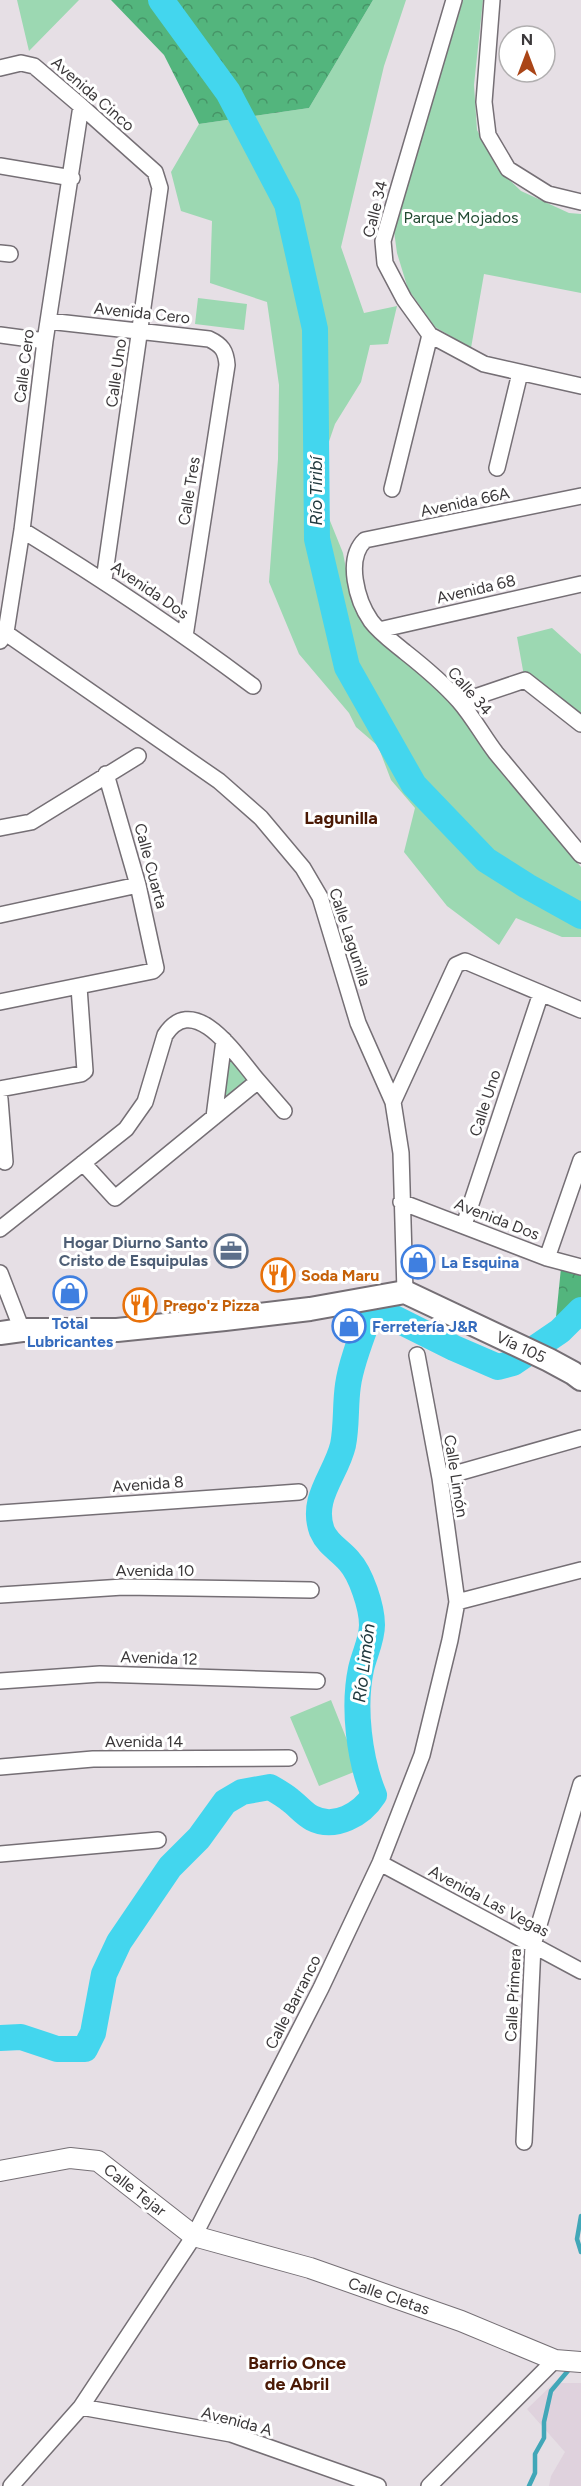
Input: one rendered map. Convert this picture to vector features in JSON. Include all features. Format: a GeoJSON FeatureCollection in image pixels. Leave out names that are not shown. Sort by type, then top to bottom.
{"type":"FeatureCollection","features":[{"type":"Feature","properties":{"kind":"main road"},"geometry":{"type":"LineString","coordinates":[[11,1331],[117,1330],[310,1309],[405,1292]]}},
{"type":"Feature","properties":{"kind":"main road","name":"Vía 105"},"geometry":{"type":"LineString","coordinates":[[405,1292],[549,1360],[573,1372],[581,1379]]}},
{"type":"Feature","properties":{"kind":"street","name":"Calle 34"},"geometry":{"type":"LineString","coordinates":[[430,335],[404,299],[390,272],[386,263],[383,242],[454,0]]}},
{"type":"Feature","properties":{"kind":"street"},"geometry":{"type":"LineString","coordinates":[[492,0],[484,102],[488,135],[508,170],[548,194],[581,202]]}},
{"type":"Feature","properties":{"kind":"street","name":"Avenida Cinco"},"geometry":{"type":"LineString","coordinates":[[0,68],[27,63],[81,106],[155,172]]}},
{"type":"Feature","properties":{"kind":"street","name":"Calle Cero"},"geometry":{"type":"LineString","coordinates":[[2,634],[22,530],[45,341],[72,178],[81,106]]}},
{"type":"Feature","properties":{"kind":"street"},"geometry":{"type":"LineString","coordinates":[[0,166],[72,178]]}},
{"type":"Feature","properties":{"kind":"street","name":"Calle Uno"},"geometry":{"type":"LineString","coordinates":[[104,580],[160,188],[155,172]]}},
{"type":"Feature","properties":{"kind":"street","name":"Avenida Cero"},"geometry":{"type":"LineString","coordinates":[[48,321],[209,339],[219,344],[226,353]]}},
{"type":"Feature","properties":{"kind":"street"},"geometry":{"type":"LineString","coordinates":[[0,335],[45,341]]}},
{"type":"Feature","properties":{"kind":"street"},"geometry":{"type":"LineString","coordinates":[[392,489],[430,335],[484,364],[581,386]]}},
{"type":"Feature","properties":{"kind":"street","name":"Calle Tres"},"geometry":{"type":"LineString","coordinates":[[185,636],[227,365],[226,353]]}},
{"type":"Feature","properties":{"kind":"street"},"geometry":{"type":"LineString","coordinates":[[498,468],[520,373]]}},
{"type":"Feature","properties":{"kind":"street","name":"Avenida 66A"},"geometry":{"type":"LineString","coordinates":[[359,546],[365,540],[581,496]]}},
{"type":"Feature","properties":{"kind":"street","name":"Avenida Dos"},"geometry":{"type":"LineString","coordinates":[[22,530],[104,580],[253,686]]}},
{"type":"Feature","properties":{"kind":"street","name":"Calle 34"},"geometry":{"type":"LineString","coordinates":[[359,546],[355,560],[356,581],[362,603],[371,620],[379,630],[426,669],[460,702],[495,751],[581,855]]}},
{"type":"Feature","properties":{"kind":"street","name":"Avenida 68"},"geometry":{"type":"LineString","coordinates":[[379,630],[577,589]]}},
{"type":"Feature","properties":{"kind":"street","name":"Calle Lagunilla"},"geometry":{"type":"LineString","coordinates":[[2,634],[219,781],[261,818],[303,868],[320,897],[358,1023],[393,1102],[401,1153],[405,1292]]}},
{"type":"Feature","properties":{"kind":"street"},"geometry":{"type":"LineString","coordinates":[[460,702],[525,680],[581,724]]}},
{"type":"Feature","properties":{"kind":"street"},"geometry":{"type":"LineString","coordinates":[[0,828],[31,822],[138,756]]}},
{"type":"Feature","properties":{"kind":"street","name":"Calle Cuarta"},"geometry":{"type":"LineString","coordinates":[[79,987],[153,971],[156,968],[138,885],[106,774]]}},
{"type":"Feature","properties":{"kind":"street"},"geometry":{"type":"LineString","coordinates":[[0,915],[138,885]]}},
{"type":"Feature","properties":{"kind":"street"},"geometry":{"type":"LineString","coordinates":[[393,1102],[456,965],[465,962],[581,1010]]}},
{"type":"Feature","properties":{"kind":"street"},"geometry":{"type":"LineString","coordinates":[[0,1002],[79,987],[86,1071],[81,1074],[0,1089]]}},
{"type":"Feature","properties":{"kind":"street","name":"Calle Uno"},"geometry":{"type":"LineString","coordinates":[[464,1225],[541,993]]}},
{"type":"Feature","properties":{"kind":"street"},"geometry":{"type":"LineString","coordinates":[[0,1229],[126,1129],[146,1102],[165,1035],[170,1028],[181,1022],[193,1020],[203,1022],[224,1040],[284,1111]]}},
{"type":"Feature","properties":{"kind":"street"},"geometry":{"type":"LineString","coordinates":[[214,1117],[224,1040]]}},
{"type":"Feature","properties":{"kind":"street"},"geometry":{"type":"LineString","coordinates":[[83,1163],[115,1198],[258,1081]]}},
{"type":"Feature","properties":{"kind":"street"},"geometry":{"type":"LineString","coordinates":[[0,1099],[5,1162]]}},
{"type":"Feature","properties":{"kind":"street"},"geometry":{"type":"LineString","coordinates":[[547,1258],[581,1160]]}},
{"type":"Feature","properties":{"kind":"street","name":"Avenida Dos"},"geometry":{"type":"LineString","coordinates":[[401,1202],[547,1258],[581,1267]]}},
{"type":"Feature","properties":{"kind":"street"},"geometry":{"type":"LineString","coordinates":[[0,1273],[11,1331]]}},
{"type":"Feature","properties":{"kind":"street","name":"Calle Limón"},"geometry":{"type":"LineString","coordinates":[[417,1355],[440,1478],[457,1602]]}},
{"type":"Feature","properties":{"kind":"street"},"geometry":{"type":"LineString","coordinates":[[440,1478],[581,1438]]}},
{"type":"Feature","properties":{"kind":"street","name":"Avenida 8"},"geometry":{"type":"LineString","coordinates":[[0,1513],[299,1492]]}},
{"type":"Feature","properties":{"kind":"street"},"geometry":{"type":"LineString","coordinates":[[457,1602],[581,1570]]}},
{"type":"Feature","properties":{"kind":"street","name":"Avenida 10"},"geometry":{"type":"LineString","coordinates":[[0,1595],[123,1587],[311,1590]]}},
{"type":"Feature","properties":{"kind":"street","name":"Calle Barranco"},"geometry":{"type":"LineString","coordinates":[[11,2486],[81,2407],[194,2236],[321,1988],[380,1863],[422,1755],[457,1602]]}},
{"type":"Feature","properties":{"kind":"street","name":"Avenida 12"},"geometry":{"type":"LineString","coordinates":[[0,1681],[100,1674],[317,1681]]}},
{"type":"Feature","properties":{"kind":"street","name":"Avenida 14"},"geometry":{"type":"LineString","coordinates":[[0,1767],[93,1760],[289,1758]]}},
{"type":"Feature","properties":{"kind":"street","name":"Calle Primera"},"geometry":{"type":"LineString","coordinates":[[524,2142],[533,1945],[581,1785]]}},
{"type":"Feature","properties":{"kind":"street"},"geometry":{"type":"LineString","coordinates":[[0,1854],[158,1840]]}},
{"type":"Feature","properties":{"kind":"street","name":"Avenida Las Vegas"},"geometry":{"type":"LineString","coordinates":[[380,1863],[581,1971]]}},
{"type":"Feature","properties":{"kind":"street","name":"Calle Tejar"},"geometry":{"type":"LineString","coordinates":[[0,2171],[70,2158],[98,2161],[194,2236]]}},
{"type":"Feature","properties":{"kind":"street","name":"Calle Cletas"},"geometry":{"type":"LineString","coordinates":[[194,2236],[310,2268],[461,2321],[555,2360],[581,2362]]}},
{"type":"Feature","properties":{"kind":"street"},"geometry":{"type":"LineString","coordinates":[[429,2486],[555,2360]]}},
{"type":"Feature","properties":{"kind":"street","name":"Avenida A"},"geometry":{"type":"LineString","coordinates":[[81,2407],[231,2434],[378,2486]]}},
{"type":"Feature","properties":{"kind":"shaded area"},"geometry":{"type":"Polygon","coordinates":[[[554,2383],[581,2383],[581,2486],[549,2486],[551,2476],[565,2452],[527,2409],[554,2383]]]}},
{"type":"Feature","properties":{"kind":"green space"},"geometry":{"type":"Polygon","coordinates":[[[17,0],[79,0],[29,51],[17,0]]]}},
{"type":"Feature","properties":{"kind":"green space"},"geometry":{"type":"Polygon","coordinates":[[[111,0],[373,0],[309,108],[199,124],[164,55],[111,0]]]}},
{"type":"Feature","properties":{"kind":"green space"},"geometry":{"type":"Polygon","coordinates":[[[373,0],[406,0],[384,66],[341,247],[364,313],[397,306],[388,344],[370,345],[361,382],[335,424],[324,456],[324,506],[343,553],[350,590],[366,626],[448,698],[498,769],[581,867],[581,937],[562,937],[516,918],[499,945],[447,906],[404,852],[415,808],[391,780],[378,746],[356,727],[349,713],[299,654],[269,582],[278,459],[279,385],[267,302],[210,283],[212,221],[181,211],[171,172],[199,124],[309,108],[373,0]]]}},
{"type":"Feature","properties":{"kind":"green space","name":"Parque Mojados"},"geometry":{"type":"Polygon","coordinates":[[[463,0],[483,0],[474,85],[477,130],[497,168],[521,191],[569,213],[581,214],[581,293],[484,274],[471,348],[435,327],[408,289],[397,253],[394,231],[463,0]]]}},
{"type":"Feature","properties":{"kind":"green space"},"geometry":{"type":"Polygon","coordinates":[[[198,298],[247,304],[244,330],[195,324],[198,298]]]}},
{"type":"Feature","properties":{"kind":"green space"},"geometry":{"type":"Polygon","coordinates":[[[552,628],[581,654],[581,719],[524,676],[517,637],[552,628]]]}},
{"type":"Feature","properties":{"kind":"green space"},"geometry":{"type":"Polygon","coordinates":[[[226,1051],[252,1082],[218,1110],[226,1051]]]}},
{"type":"Feature","properties":{"kind":"green space"},"geometry":{"type":"Polygon","coordinates":[[[561,1268],[581,1275],[581,1301],[556,1317],[561,1268]]]}},
{"type":"Feature","properties":{"kind":"green space"},"geometry":{"type":"Polygon","coordinates":[[[331,1700],[359,1770],[319,1786],[290,1717],[331,1700]]]}},
{"type":"Feature","properties":{"kind":"waterway","name":"Río Tiribí"},"geometry":{"type":"LineString","coordinates":[[161,0],[228,92],[287,204],[315,329],[317,539],[347,667],[414,785],[486,860],[581,916]]}},
{"type":"Feature","properties":{"kind":"waterway","name":"Río Limón"},"geometry":{"type":"LineString","coordinates":[[0,2038],[21,2037],[57,2049],[85,2049],[93,2033],[104,1974],[119,1942],[170,1867],[199,1838],[225,1802],[242,1792],[270,1787],[288,1798],[309,1816],[330,1822],[355,1814],[374,1795],[361,1749],[358,1716],[361,1669],[372,1631],[372,1618],[358,1574],[325,1536],[319,1519],[319,1508],[325,1487],[343,1445],[349,1377],[368,1320],[379,1315],[394,1318],[498,1367],[513,1363],[560,1331],[581,1310]]}},
{"type":"Feature","properties":{"kind":"waterway"},"geometry":{"type":"LineString","coordinates":[[581,2216],[577,2239],[581,2252]]}},
{"type":"Feature","properties":{"kind":"waterway"},"geometry":{"type":"LineString","coordinates":[[529,2486],[535,2473],[535,2454],[544,2438],[544,2422],[551,2391],[572,2366]]}},
{"type":"Feature","properties":{"kind":"place","name":"Hogar Diurno Santo Cristo de Esquipulas"},"geometry":{"type":"Point","coordinates":[231,1251]}},
{"type":"Feature","properties":{"kind":"place","name":"La Esquina"},"geometry":{"type":"Point","coordinates":[418,1262]}},
{"type":"Feature","properties":{"kind":"place","name":"Soda Maru"},"geometry":{"type":"Point","coordinates":[278,1275]}},
{"type":"Feature","properties":{"kind":"place","name":"Total Lubricantes"},"geometry":{"type":"Point","coordinates":[70,1293]}},
{"type":"Feature","properties":{"kind":"place","name":"Prego'z Pizza"},"geometry":{"type":"Point","coordinates":[140,1305]}},
{"type":"Feature","properties":{"kind":"place","name":"Ferretería J&R"},"geometry":{"type":"Point","coordinates":[349,1326]}},
{"type":"Feature","properties":{"kind":"district","name":"Lagunilla"},"geometry":{"type":"Point","coordinates":[341,818]}},
{"type":"Feature","properties":{"kind":"district","name":"Barrio Once de Abril"},"geometry":{"type":"Point","coordinates":[297,2373]}}]}
